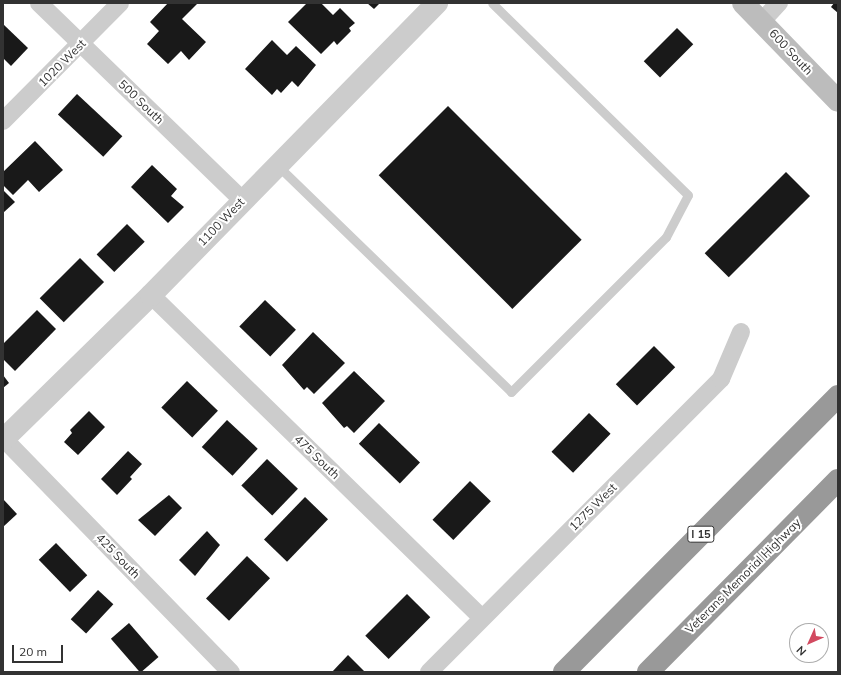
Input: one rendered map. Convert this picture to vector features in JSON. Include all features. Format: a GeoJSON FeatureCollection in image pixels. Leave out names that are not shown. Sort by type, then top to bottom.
{"type":"FeatureCollection","features":[{"type":"Feature","properties":{"kind":"highway","name":"I 15"},"geometry":{"type":"LineString","coordinates":[[564,672],[838,396]]}},
{"type":"Feature","properties":{"kind":"highway","name":"Veterans Memorial Highway"},"geometry":{"type":"LineString","coordinates":[[648,672],[838,480]]}},
{"type":"Feature","properties":{"kind":"main road","name":"600 South"},"geometry":{"type":"LineString","coordinates":[[743,3],[838,101]]}},
{"type":"Feature","properties":{"kind":"street","name":"500 South"},"geometry":{"type":"LineString","coordinates":[[39,3],[242,200]]}},
{"type":"Feature","properties":{"kind":"street","name":"1020 West"},"geometry":{"type":"LineString","coordinates":[[3,121],[120,3]]}},
{"type":"Feature","properties":{"kind":"street","name":"1100 West"},"geometry":{"type":"LineString","coordinates":[[4,440],[151,295],[242,200],[437,3]]}},
{"type":"Feature","properties":{"kind":"street"},"geometry":{"type":"LineString","coordinates":[[762,21],[779,3]]}},
{"type":"Feature","properties":{"kind":"street","name":"475 South"},"geometry":{"type":"LineString","coordinates":[[151,295],[482,618]]}},
{"type":"Feature","properties":{"kind":"street","name":"1275 West"},"geometry":{"type":"LineString","coordinates":[[429,672],[721,379],[741,332]]}},
{"type":"Feature","properties":{"kind":"street","name":"425 South"},"geometry":{"type":"LineString","coordinates":[[4,440],[231,672]]}},
{"type":"Feature","properties":{"kind":"lane"},"geometry":{"type":"LineString","coordinates":[[277,165],[511,392],[666,238],[688,195],[492,3]]}},
{"type":"Feature","properties":{"kind":"building"},"geometry":{"type":"Polygon","coordinates":[[[168,3],[198,3],[182,19],[206,42],[189,60],[181,51],[168,64],[147,44],[159,31],[150,22],[168,3]]]}},
{"type":"Feature","properties":{"kind":"building"},"geometry":{"type":"Polygon","coordinates":[[[307,3],[321,3],[333,15],[340,8],[355,23],[349,28],[351,31],[337,45],[334,41],[321,54],[288,22],[307,3]]]}},
{"type":"Feature","properties":{"kind":"building"},"geometry":{"type":"Polygon","coordinates":[[[367,3],[380,3],[374,9],[367,3]]]}},
{"type":"Feature","properties":{"kind":"building"},"geometry":{"type":"Polygon","coordinates":[[[834,3],[838,3],[838,13],[831,7],[834,3]]]}},
{"type":"Feature","properties":{"kind":"building"},"geometry":{"type":"Polygon","coordinates":[[[3,24],[28,48],[11,66],[3,58],[3,24]]]}},
{"type":"Feature","properties":{"kind":"building"},"geometry":{"type":"Polygon","coordinates":[[[677,28],[693,44],[660,77],[644,61],[677,28]]]}},
{"type":"Feature","properties":{"kind":"building"},"geometry":{"type":"Polygon","coordinates":[[[272,40],[287,55],[296,46],[316,65],[298,87],[292,81],[281,93],[277,89],[272,95],[245,69],[272,40]]]}},
{"type":"Feature","properties":{"kind":"building"},"geometry":{"type":"Polygon","coordinates":[[[77,94],[122,136],[103,157],[58,114],[77,94]]]}},
{"type":"Feature","properties":{"kind":"building"},"geometry":{"type":"Polygon","coordinates":[[[448,106],[582,240],[512,309],[379,175],[448,106]]]}},
{"type":"Feature","properties":{"kind":"building"},"geometry":{"type":"Polygon","coordinates":[[[35,141],[63,170],[39,192],[28,180],[13,195],[3,185],[3,172],[35,141]]]}},
{"type":"Feature","properties":{"kind":"building"},"geometry":{"type":"Polygon","coordinates":[[[152,165],[177,189],[171,196],[184,207],[168,223],[131,187],[152,165]]]}},
{"type":"Feature","properties":{"kind":"building"},"geometry":{"type":"Polygon","coordinates":[[[786,172],[810,196],[729,277],[705,253],[786,172]]]}},
{"type":"Feature","properties":{"kind":"building"},"geometry":{"type":"Polygon","coordinates":[[[3,190],[15,202],[3,213],[3,190]]]}},
{"type":"Feature","properties":{"kind":"building"},"geometry":{"type":"Polygon","coordinates":[[[127,224],[145,242],[114,272],[97,254],[127,224]]]}},
{"type":"Feature","properties":{"kind":"building"},"geometry":{"type":"Polygon","coordinates":[[[80,258],[104,282],[64,322],[40,298],[80,258]]]}},
{"type":"Feature","properties":{"kind":"building"},"geometry":{"type":"Polygon","coordinates":[[[265,300],[296,330],[270,356],[239,327],[265,300]]]}},
{"type":"Feature","properties":{"kind":"building"},"geometry":{"type":"Polygon","coordinates":[[[37,310],[56,329],[15,371],[3,359],[3,344],[37,310]]]}},
{"type":"Feature","properties":{"kind":"building"},"geometry":{"type":"Polygon","coordinates":[[[313,332],[345,363],[314,394],[307,387],[304,390],[282,365],[313,332]]]}},
{"type":"Feature","properties":{"kind":"building"},"geometry":{"type":"Polygon","coordinates":[[[654,346],[675,367],[637,405],[616,384],[654,346]]]}},
{"type":"Feature","properties":{"kind":"building"},"geometry":{"type":"Polygon","coordinates":[[[354,371],[385,401],[354,433],[347,426],[344,428],[322,403],[354,371]]]}},
{"type":"Feature","properties":{"kind":"building"},"geometry":{"type":"Polygon","coordinates":[[[3,375],[9,383],[3,388],[3,375]]]}},
{"type":"Feature","properties":{"kind":"building"},"geometry":{"type":"Polygon","coordinates":[[[187,381],[218,411],[192,437],[161,408],[187,381]]]}},
{"type":"Feature","properties":{"kind":"building"},"geometry":{"type":"Polygon","coordinates":[[[89,411],[105,427],[78,455],[64,442],[72,433],[70,430],[89,411]]]}},
{"type":"Feature","properties":{"kind":"building"},"geometry":{"type":"Polygon","coordinates":[[[589,413],[611,434],[573,473],[551,452],[589,413]]]}},
{"type":"Feature","properties":{"kind":"building"},"geometry":{"type":"Polygon","coordinates":[[[227,420],[258,449],[232,476],[202,447],[227,420]]]}},
{"type":"Feature","properties":{"kind":"building"},"geometry":{"type":"Polygon","coordinates":[[[379,423],[420,463],[400,483],[359,444],[379,423]]]}},
{"type":"Feature","properties":{"kind":"building"},"geometry":{"type":"Polygon","coordinates":[[[128,451],[142,464],[130,477],[132,479],[117,495],[101,479],[128,451]]]}},
{"type":"Feature","properties":{"kind":"building"},"geometry":{"type":"Polygon","coordinates":[[[267,459],[298,489],[272,515],[241,486],[267,459]]]}},
{"type":"Feature","properties":{"kind":"building"},"geometry":{"type":"Polygon","coordinates":[[[470,481],[491,501],[453,540],[432,520],[470,481]]]}},
{"type":"Feature","properties":{"kind":"building"},"geometry":{"type":"Polygon","coordinates":[[[169,495],[182,508],[155,536],[138,520],[169,495]]]}},
{"type":"Feature","properties":{"kind":"building"},"geometry":{"type":"Polygon","coordinates":[[[305,497],[328,519],[287,562],[264,539],[305,497]]]}},
{"type":"Feature","properties":{"kind":"building"},"geometry":{"type":"Polygon","coordinates":[[[3,499],[17,514],[3,527],[3,499]]]}},
{"type":"Feature","properties":{"kind":"building"},"geometry":{"type":"Polygon","coordinates":[[[207,531],[220,545],[195,576],[179,560],[207,531]]]}},
{"type":"Feature","properties":{"kind":"building"},"geometry":{"type":"Polygon","coordinates":[[[56,543],[87,575],[70,592],[39,560],[56,543]]]}},
{"type":"Feature","properties":{"kind":"building"},"geometry":{"type":"Polygon","coordinates":[[[247,556],[270,578],[229,621],[206,598],[247,556]]]}},
{"type":"Feature","properties":{"kind":"building"},"geometry":{"type":"Polygon","coordinates":[[[98,590],[113,604],[86,634],[71,619],[98,590]]]}},
{"type":"Feature","properties":{"kind":"building"},"geometry":{"type":"Polygon","coordinates":[[[407,594],[430,617],[389,659],[365,636],[407,594]]]}},
{"type":"Feature","properties":{"kind":"building"},"geometry":{"type":"Polygon","coordinates":[[[129,623],[159,657],[140,672],[111,639],[129,623]]]}},
{"type":"Feature","properties":{"kind":"building"},"geometry":{"type":"Polygon","coordinates":[[[348,655],[365,672],[332,672],[348,655]]]}}]}
